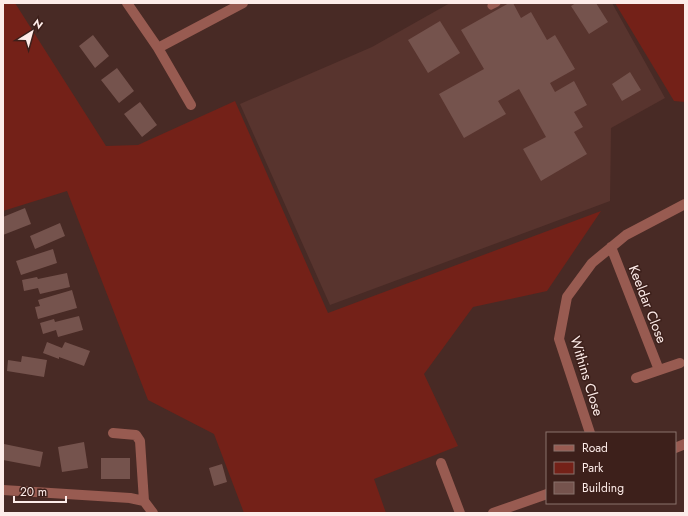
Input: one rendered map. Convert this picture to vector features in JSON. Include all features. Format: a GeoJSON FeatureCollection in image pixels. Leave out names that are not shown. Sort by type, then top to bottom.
{"type":"FeatureCollection","features":[{"type":"Feature","properties":{"kind":"street"},"geometry":{"type":"LineString","coordinates":[[127,3],[158,48],[191,105]]}},
{"type":"Feature","properties":{"kind":"street"},"geometry":{"type":"LineString","coordinates":[[158,48],[243,3]]}},
{"type":"Feature","properties":{"kind":"street","name":"Withins Close"},"geometry":{"type":"LineString","coordinates":[[590,432],[559,339],[567,297],[592,263],[626,235],[685,204]]}},
{"type":"Feature","properties":{"kind":"street","name":"Keeldar Close"},"geometry":{"type":"LineString","coordinates":[[611,247],[659,370]]}},
{"type":"Feature","properties":{"kind":"street"},"geometry":{"type":"LineString","coordinates":[[636,378],[680,363]]}},
{"type":"Feature","properties":{"kind":"street"},"geometry":{"type":"LineString","coordinates":[[112,433],[136,435],[140,441],[144,501]]}},
{"type":"Feature","properties":{"kind":"street"},"geometry":{"type":"LineString","coordinates":[[441,463],[460,513]]}},
{"type":"Feature","properties":{"kind":"street"},"geometry":{"type":"LineString","coordinates":[[3,490],[130,498],[144,501],[153,513]]}},
{"type":"Feature","properties":{"kind":"street"},"geometry":{"type":"LineString","coordinates":[[493,513],[546,494]]}},
{"type":"Feature","properties":{"kind":"shaded area"},"geometry":{"type":"Polygon","coordinates":[[[450,3],[612,3],[665,98],[611,128],[610,201],[330,305],[240,104],[372,47],[450,3]]]}},
{"type":"Feature","properties":{"kind":"green space"},"geometry":{"type":"Polygon","coordinates":[[[3,3],[15,3],[106,146],[138,145],[235,101],[328,313],[601,211],[547,291],[473,307],[424,374],[458,446],[374,479],[386,513],[244,513],[214,434],[148,400],[67,191],[3,211],[3,3]]]}},
{"type":"Feature","properties":{"kind":"green space"},"geometry":{"type":"Polygon","coordinates":[[[615,3],[685,3],[685,102],[674,101],[615,3]]]}},
{"type":"Feature","properties":{"kind":"building"},"geometry":{"type":"Polygon","coordinates":[[[509,3],[513,3],[521,18],[531,12],[547,40],[555,35],[575,69],[550,83],[555,92],[574,81],[587,105],[574,112],[583,127],[574,132],[587,154],[541,181],[523,149],[546,137],[519,89],[498,101],[506,114],[464,138],[439,94],[484,69],[461,30],[509,3]]]}},
{"type":"Feature","properties":{"kind":"building"},"geometry":{"type":"Polygon","coordinates":[[[576,3],[596,3],[608,22],[589,34],[571,6],[576,3]]]}},
{"type":"Feature","properties":{"kind":"building"},"geometry":{"type":"Polygon","coordinates":[[[440,21],[460,53],[428,73],[408,40],[440,21]]]}},
{"type":"Feature","properties":{"kind":"building"},"geometry":{"type":"Polygon","coordinates":[[[93,35],[109,56],[95,68],[79,46],[93,35]]]}},
{"type":"Feature","properties":{"kind":"building"},"geometry":{"type":"Polygon","coordinates":[[[117,68],[134,91],[119,103],[101,80],[117,68]]]}},
{"type":"Feature","properties":{"kind":"building"},"geometry":{"type":"Polygon","coordinates":[[[630,72],[641,90],[622,101],[612,84],[630,72]]]}},
{"type":"Feature","properties":{"kind":"building"},"geometry":{"type":"Polygon","coordinates":[[[140,102],[157,125],[142,137],[124,114],[140,102]]]}},
{"type":"Feature","properties":{"kind":"building"},"geometry":{"type":"Polygon","coordinates":[[[25,208],[31,224],[3,235],[3,217],[25,208]]]}},
{"type":"Feature","properties":{"kind":"building"},"geometry":{"type":"Polygon","coordinates":[[[60,223],[65,236],[35,249],[30,236],[60,223]]]}},
{"type":"Feature","properties":{"kind":"building"},"geometry":{"type":"Polygon","coordinates":[[[53,249],[57,263],[21,275],[16,261],[53,249]]]}},
{"type":"Feature","properties":{"kind":"building"},"geometry":{"type":"Polygon","coordinates":[[[67,273],[70,287],[40,294],[38,288],[24,291],[22,280],[37,277],[38,279],[67,273]]]}},
{"type":"Feature","properties":{"kind":"building"},"geometry":{"type":"Polygon","coordinates":[[[72,290],[77,308],[38,319],[35,307],[40,306],[38,300],[72,290]]]}},
{"type":"Feature","properties":{"kind":"building"},"geometry":{"type":"Polygon","coordinates":[[[79,316],[83,330],[58,337],[56,330],[43,334],[40,323],[54,319],[55,322],[79,316]]]}},
{"type":"Feature","properties":{"kind":"building"},"geometry":{"type":"Polygon","coordinates":[[[47,342],[62,348],[65,342],[90,351],[84,366],[43,353],[47,342]]]}},
{"type":"Feature","properties":{"kind":"building"},"geometry":{"type":"Polygon","coordinates":[[[22,356],[47,360],[44,377],[7,371],[8,360],[21,362],[22,356]]]}},
{"type":"Feature","properties":{"kind":"building"},"geometry":{"type":"Polygon","coordinates":[[[84,442],[88,468],[62,472],[58,447],[84,442]]]}},
{"type":"Feature","properties":{"kind":"building"},"geometry":{"type":"Polygon","coordinates":[[[4,444],[43,452],[40,467],[3,460],[4,444]]]}},
{"type":"Feature","properties":{"kind":"building"},"geometry":{"type":"Polygon","coordinates":[[[101,458],[130,458],[130,479],[101,479],[101,458]]]}},
{"type":"Feature","properties":{"kind":"building"},"geometry":{"type":"Polygon","coordinates":[[[222,464],[227,482],[214,486],[209,468],[222,464]]]}}]}
